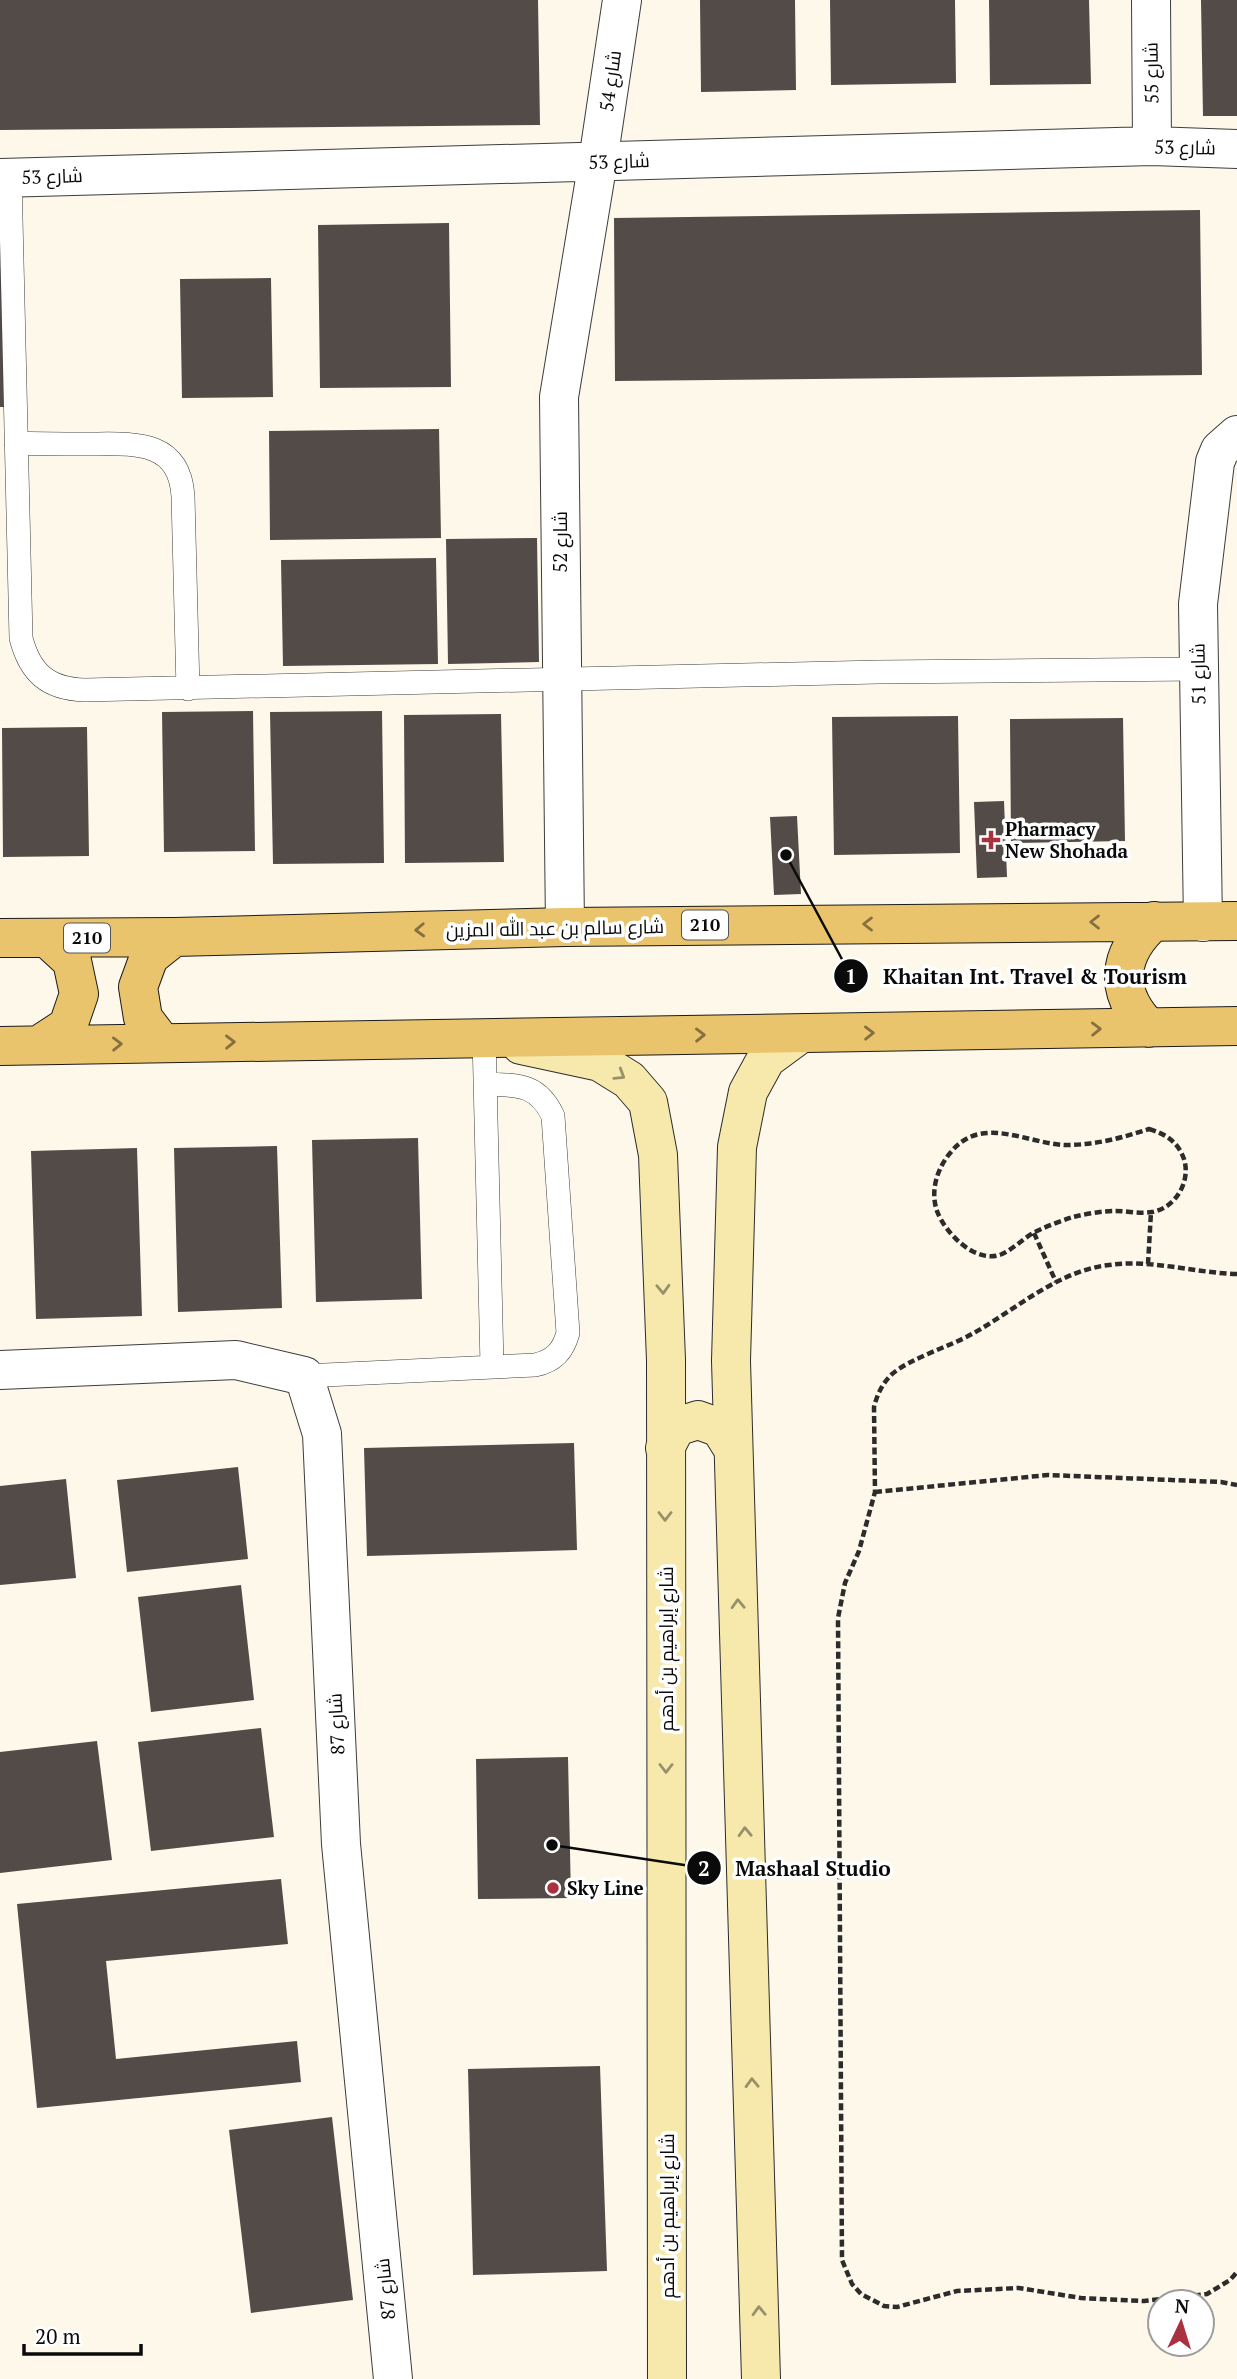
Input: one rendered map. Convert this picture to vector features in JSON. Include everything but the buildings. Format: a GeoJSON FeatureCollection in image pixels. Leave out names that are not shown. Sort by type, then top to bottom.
{"type":"FeatureCollection","features":[{"type":"Feature","properties":{"kind":"main road"},"geometry":{"type":"LineString","coordinates":[[1149,1028],[1130,1004],[1124,973],[1132,944],[1154,921]]}},
{"type":"Feature","properties":{"kind":"main road","name":"شارع سالم بن عبد الله المزين"},"geometry":{"type":"LineString","coordinates":[[0,938],[174,937],[565,926],[1220,921]]}},
{"type":"Feature","properties":{"kind":"main road"},"geometry":{"type":"LineString","coordinates":[[162,1044],[143,1018],[138,987],[149,957],[174,937]]}},
{"type":"Feature","properties":{"kind":"main road"},"geometry":{"type":"LineString","coordinates":[[39,1045],[68,1026],[79,994],[72,961],[47,938]]}},
{"type":"Feature","properties":{"kind":"main road"},"geometry":{"type":"LineString","coordinates":[[0,1046],[1237,1027]]}},
{"type":"Feature","properties":{"kind":"street","name":"شارع 54"},"geometry":{"type":"LineString","coordinates":[[598,161],[622,0]]}},
{"type":"Feature","properties":{"kind":"street","name":"شارع 55"},"geometry":{"type":"LineString","coordinates":[[1151,0],[1152,146]]}},
{"type":"Feature","properties":{"kind":"street","name":"شارع 53"},"geometry":{"type":"LineString","coordinates":[[5,178],[1152,146],[1237,149]]}},
{"type":"Feature","properties":{"kind":"street","name":"شارع 52"},"geometry":{"type":"LineString","coordinates":[[565,926],[559,397],[598,161]]}},
{"type":"Feature","properties":{"kind":"street","name":"51 شارع"},"geometry":{"type":"LineString","coordinates":[[1220,921],[1198,669],[1198,604],[1215,462],[1220,450],[1237,435]]}},
{"type":"Feature","properties":{"kind":"street"},"geometry":{"type":"LineString","coordinates":[[761,2379],[731,1361],[737,1147],[748,1092],[765,1059],[800,1034]]}},
{"type":"Feature","properties":{"kind":"street","name":"شارع إبراهيم بن أدهم"},"geometry":{"type":"LineString","coordinates":[[485,1037],[600,1062],[629,1080],[648,1102],[658,1155],[666,1360],[667,2379]]}},
{"type":"Feature","properties":{"kind":"street"},"geometry":{"type":"LineString","coordinates":[[0,1370],[236,1360],[304,1376]]}},
{"type":"Feature","properties":{"kind":"street","name":"شارع 87"},"geometry":{"type":"LineString","coordinates":[[304,1376],[322,1434],[341,1844],[393,2379]]}},
{"type":"Feature","properties":{"kind":"street"},"geometry":{"type":"LineString","coordinates":[[665,1448],[676,1427],[698,1420],[720,1428],[733,1449]]}},
{"type":"Feature","properties":{"kind":"lane"},"geometry":{"type":"LineString","coordinates":[[5,178],[21,638],[31,666],[41,677],[54,685],[69,690],[878,672],[1198,669]]}},
{"type":"Feature","properties":{"kind":"lane"},"geometry":{"type":"LineString","coordinates":[[16,443],[136,444],[162,453],[172,462],[179,472],[183,496],[188,688]]}},
{"type":"Feature","properties":{"kind":"lane"},"geometry":{"type":"LineString","coordinates":[[485,1037],[492,1366]]}},
{"type":"Feature","properties":{"kind":"lane"},"geometry":{"type":"LineString","coordinates":[[304,1376],[547,1362],[565,1345],[568,1333],[553,1116],[540,1096],[529,1089],[517,1085],[486,1084]]}},
{"type":"Feature","properties":{"kind":"path"},"geometry":{"type":"LineString","coordinates":[[1149,1129],[1175,1143],[1186,1170],[1185,1180],[1177,1197],[1152,1212],[1111,1211],[1071,1218],[1034,1233],[1000,1255],[985,1255],[971,1250],[947,1232],[935,1205],[934,1190],[937,1175],[952,1150],[978,1134],[993,1132],[1064,1145],[1108,1142],[1149,1129]]}},
{"type":"Feature","properties":{"kind":"path"},"geometry":{"type":"LineString","coordinates":[[1148,1264],[1152,1212]]}},
{"type":"Feature","properties":{"kind":"path"},"geometry":{"type":"LineString","coordinates":[[1034,1233],[1056,1282]]}},
{"type":"Feature","properties":{"kind":"path"},"geometry":{"type":"LineString","coordinates":[[1237,1274],[1209,1274],[1148,1264],[1110,1265],[1078,1272],[1042,1289],[972,1335],[904,1366],[884,1383],[874,1407],[875,1492],[859,1551],[845,1583],[838,1618],[842,2260],[846,2272],[861,2294],[884,2306],[897,2307],[957,2291],[1019,2288],[1081,2298],[1144,2301],[1207,2294],[1230,2280],[1237,2272]]}},
{"type":"Feature","properties":{"kind":"path"},"geometry":{"type":"LineString","coordinates":[[875,1492],[1048,1475],[1221,1482],[1237,1485]]}},
{"type":"Feature","properties":{"kind":"place","name":"Pharmacy New Shohada"},"geometry":{"type":"Point","coordinates":[991,840]}},
{"type":"Feature","properties":{"kind":"place","name":"Khaitan Int. Travel & Tourism"},"geometry":{"type":"Point","coordinates":[786,855]}},
{"type":"Feature","properties":{"kind":"place","name":"Mashaal Studio"},"geometry":{"type":"Point","coordinates":[552,1845]}},
{"type":"Feature","properties":{"kind":"place","name":"Sky Line"},"geometry":{"type":"Point","coordinates":[553,1888]}}]}
